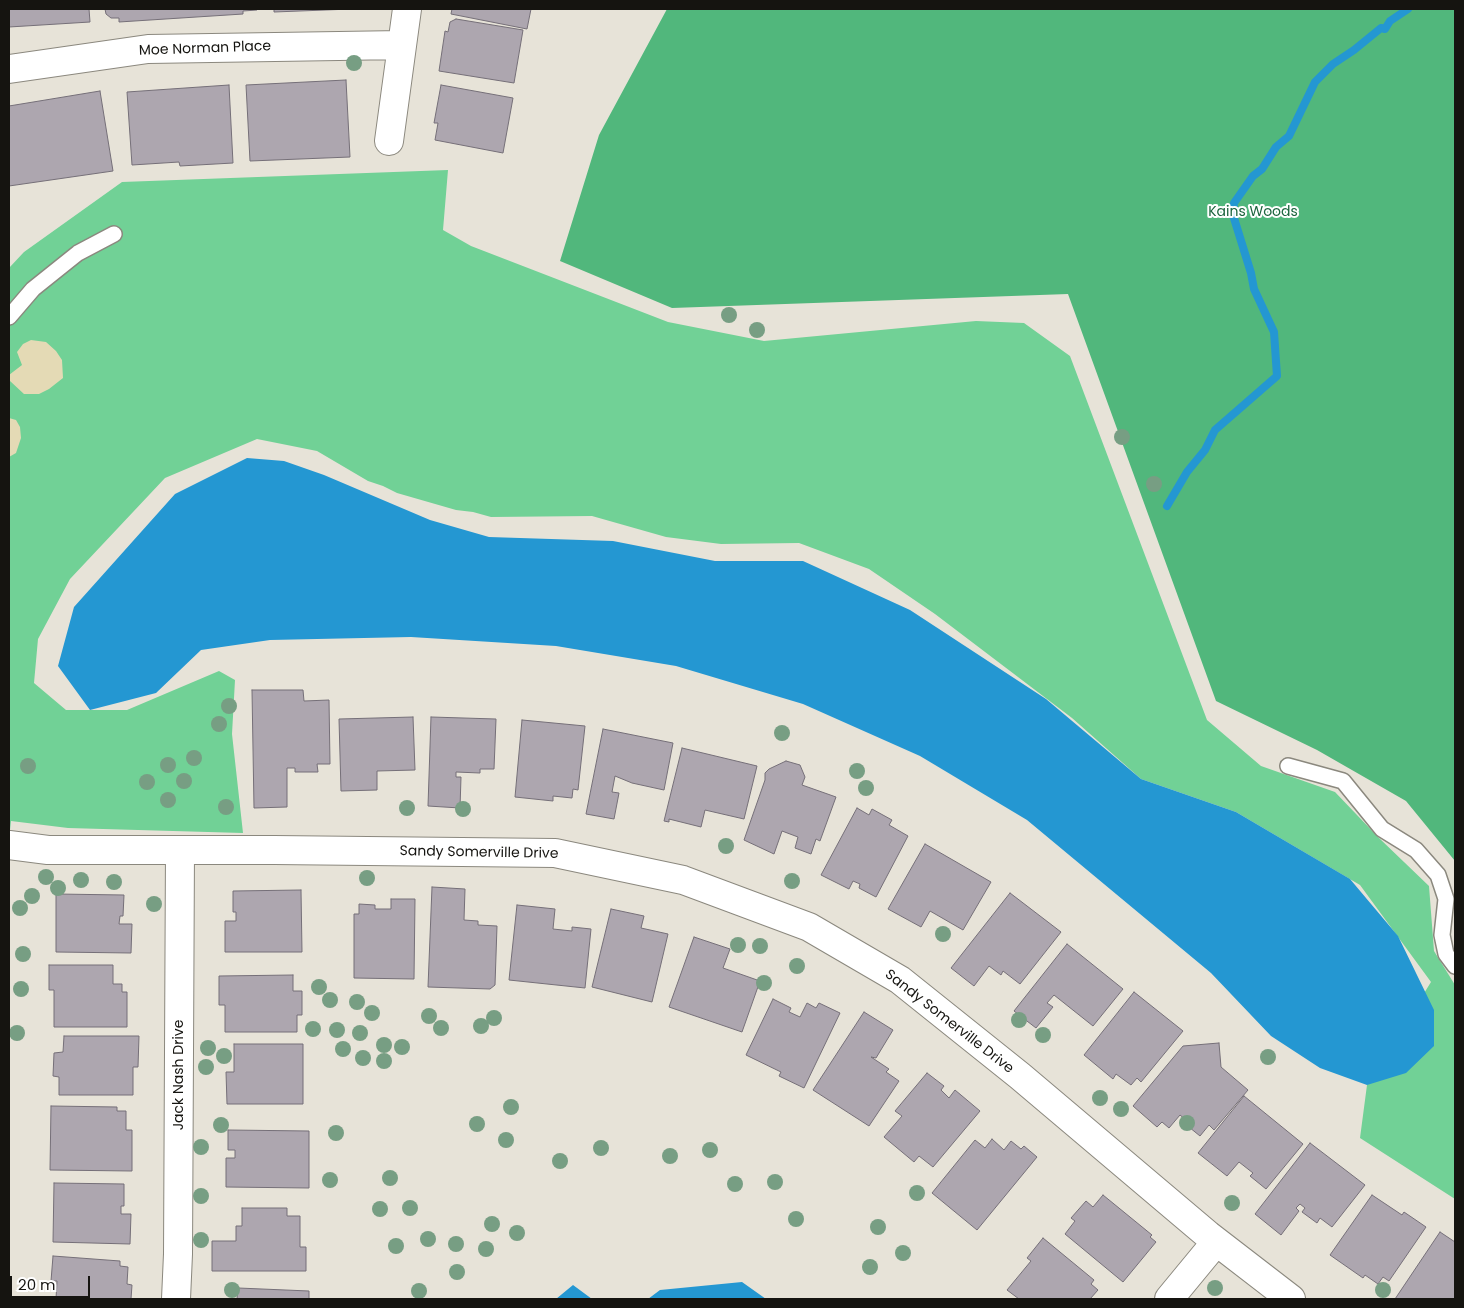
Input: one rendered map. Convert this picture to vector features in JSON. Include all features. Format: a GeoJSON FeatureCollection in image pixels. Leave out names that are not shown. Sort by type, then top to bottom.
{"type":"FeatureCollection","features":[{"type":"Feature","properties":{"kind":"street"},"geometry":{"type":"LineString","coordinates":[[389,141],[407,9]]}},
{"type":"Feature","properties":{"kind":"street","name":"Moe Norman Place"},"geometry":{"type":"LineString","coordinates":[[9,69],[148,49],[402,45]]}},
{"type":"Feature","properties":{"kind":"street","name":"Sandy Somerville Drive"},"geometry":{"type":"LineString","coordinates":[[9,845],[48,850],[555,853],[684,880],[809,927],[900,980],[1020,1076],[1216,1242],[1291,1299]]}},
{"type":"Feature","properties":{"kind":"street","name":"Jack Nash Drive"},"geometry":{"type":"LineString","coordinates":[[176,1299],[178,1244],[180,850]]}},
{"type":"Feature","properties":{"kind":"street"},"geometry":{"type":"LineString","coordinates":[[1169,1299],[1216,1242]]}},
{"type":"Feature","properties":{"kind":"lane"},"geometry":{"type":"LineString","coordinates":[[9,317],[33,289],[78,253],[114,234]]}},
{"type":"Feature","properties":{"kind":"lane"},"geometry":{"type":"LineString","coordinates":[[1288,766],[1343,781],[1382,829],[1416,850],[1438,875],[1446,899],[1442,935],[1446,954],[1455,966]]}},
{"type":"Feature","properties":{"kind":"green space","name":"Kains Woods"},"geometry":{"type":"Polygon","coordinates":[[[667,9],[1455,9],[1455,861],[1406,801],[1317,750],[1216,701],[1068,294],[672,308],[560,261],[599,135],[667,9]]]}},
{"type":"Feature","properties":{"kind":"green space"},"geometry":{"type":"Polygon","coordinates":[[[448,170],[443,230],[471,246],[668,322],[764,341],[976,321],[1024,323],[1070,356],[1207,720],[1261,766],[1335,792],[1429,886],[1434,951],[1455,985],[1455,1199],[1360,1138],[1367,1085],[1431,982],[1360,885],[1236,812],[1141,779],[1072,718],[935,614],[869,569],[799,543],[721,544],[666,537],[592,516],[491,517],[456,510],[397,493],[368,481],[317,451],[257,439],[165,478],[70,579],[38,639],[34,683],[66,710],[127,710],[219,671],[235,680],[232,734],[243,833],[68,828],[11,821],[9,839],[9,268],[24,252],[122,182],[448,170]]]}},
{"type":"Feature","properties":{"kind":"sand"},"geometry":{"type":"Polygon","coordinates":[[[31,340],[46,342],[62,360],[63,378],[39,394],[24,394],[10,381],[9,375],[22,365],[17,352],[23,344],[31,340]]]}},
{"type":"Feature","properties":{"kind":"sand"},"geometry":{"type":"Polygon","coordinates":[[[9,418],[16,420],[20,427],[21,438],[16,453],[9,457],[9,418]]]}},
{"type":"Feature","properties":{"kind":"water"},"geometry":{"type":"Polygon","coordinates":[[[247,458],[284,461],[324,475],[430,520],[489,537],[613,541],[715,561],[803,561],[910,610],[1046,699],[1141,779],[1236,812],[1350,879],[1398,936],[1434,1010],[1434,1046],[1406,1073],[1367,1085],[1320,1068],[1271,1036],[1211,973],[1027,820],[920,756],[803,704],[676,666],[556,646],[411,637],[270,640],[201,650],[156,693],[90,710],[58,666],[74,607],[175,494],[247,458]]]}},
{"type":"Feature","properties":{"kind":"water"},"geometry":{"type":"Polygon","coordinates":[[[742,1282],[766,1299],[648,1299],[660,1290],[742,1282]]]}},
{"type":"Feature","properties":{"kind":"water"},"geometry":{"type":"Polygon","coordinates":[[[573,1285],[592,1299],[556,1299],[573,1285]]]}},
{"type":"Feature","properties":{"kind":"building"},"geometry":{"type":"Polygon","coordinates":[[[9,9],[89,9],[90,22],[9,27],[9,9]]]}},
{"type":"Feature","properties":{"kind":"building"},"geometry":{"type":"Polygon","coordinates":[[[105,9],[257,10],[243,11],[243,14],[119,22],[119,18],[111,18],[106,14],[105,9]]]}},
{"type":"Feature","properties":{"kind":"building"},"geometry":{"type":"Polygon","coordinates":[[[274,9],[351,9],[274,12],[274,9]]]}},
{"type":"Feature","properties":{"kind":"building"},"geometry":{"type":"Polygon","coordinates":[[[452,9],[531,9],[527,29],[451,14],[452,9]]]}},
{"type":"Feature","properties":{"kind":"building"},"geometry":{"type":"Polygon","coordinates":[[[456,19],[523,30],[514,83],[439,71],[445,31],[448,32],[450,22],[456,19]]]}},
{"type":"Feature","properties":{"kind":"building"},"geometry":{"type":"Polygon","coordinates":[[[346,80],[350,157],[250,161],[246,85],[346,80]]]}},
{"type":"Feature","properties":{"kind":"building"},"geometry":{"type":"Polygon","coordinates":[[[229,85],[233,163],[180,166],[179,162],[132,165],[127,92],[229,85]]]}},
{"type":"Feature","properties":{"kind":"building"},"geometry":{"type":"Polygon","coordinates":[[[441,85],[513,98],[503,153],[435,140],[438,123],[434,123],[441,85]]]}},
{"type":"Feature","properties":{"kind":"building"},"geometry":{"type":"Polygon","coordinates":[[[100,91],[113,171],[9,186],[9,106],[100,91]]]}},
{"type":"Feature","properties":{"kind":"building"},"geometry":{"type":"Polygon","coordinates":[[[252,690],[303,690],[304,701],[329,700],[330,764],[317,764],[318,772],[295,772],[295,768],[287,768],[287,807],[254,808],[252,690]]]}},
{"type":"Feature","properties":{"kind":"building"},"geometry":{"type":"Polygon","coordinates":[[[413,717],[415,770],[377,771],[377,790],[341,791],[339,719],[413,717]]]}},
{"type":"Feature","properties":{"kind":"building"},"geometry":{"type":"Polygon","coordinates":[[[431,717],[496,719],[494,769],[480,769],[480,773],[456,772],[456,777],[461,777],[460,808],[428,806],[431,717]]]}},
{"type":"Feature","properties":{"kind":"building"},"geometry":{"type":"Polygon","coordinates":[[[522,720],[585,726],[578,790],[573,789],[572,798],[553,796],[553,801],[515,797],[522,720]]]}},
{"type":"Feature","properties":{"kind":"building"},"geometry":{"type":"Polygon","coordinates":[[[603,729],[673,743],[664,790],[632,783],[615,776],[612,792],[619,793],[614,819],[586,814],[603,729]]]}},
{"type":"Feature","properties":{"kind":"building"},"geometry":{"type":"Polygon","coordinates":[[[682,748],[757,766],[744,819],[705,810],[701,827],[669,819],[669,822],[664,821],[682,748]]]}},
{"type":"Feature","properties":{"kind":"building"},"geometry":{"type":"Polygon","coordinates":[[[786,761],[800,765],[805,777],[802,785],[836,797],[820,841],[816,839],[811,854],[795,848],[798,837],[782,831],[774,854],[744,840],[765,780],[765,773],[786,761]]]}},
{"type":"Feature","properties":{"kind":"building"},"geometry":{"type":"Polygon","coordinates":[[[857,808],[869,815],[872,809],[892,820],[889,825],[908,836],[876,897],[859,888],[860,884],[853,881],[849,889],[821,875],[857,808]]]}},
{"type":"Feature","properties":{"kind":"building"},"geometry":{"type":"Polygon","coordinates":[[[925,844],[991,882],[963,930],[930,911],[921,927],[888,909],[925,844]]]}},
{"type":"Feature","properties":{"kind":"building"},"geometry":{"type":"Polygon","coordinates":[[[432,887],[465,889],[464,920],[478,921],[478,925],[497,926],[495,985],[490,989],[428,987],[432,887]]]}},
{"type":"Feature","properties":{"kind":"building"},"geometry":{"type":"Polygon","coordinates":[[[301,890],[302,952],[225,952],[225,921],[236,921],[236,912],[233,912],[233,891],[301,890]]]}},
{"type":"Feature","properties":{"kind":"building"},"geometry":{"type":"Polygon","coordinates":[[[1010,893],[1061,932],[1020,984],[1003,971],[1001,975],[989,966],[974,986],[951,968],[1010,893]]]}},
{"type":"Feature","properties":{"kind":"building"},"geometry":{"type":"Polygon","coordinates":[[[56,894],[124,895],[123,916],[120,916],[119,924],[132,924],[131,953],[56,952],[56,894]]]}},
{"type":"Feature","properties":{"kind":"building"},"geometry":{"type":"Polygon","coordinates":[[[391,899],[415,899],[414,979],[354,978],[354,914],[359,914],[359,904],[375,905],[375,909],[391,909],[391,899]]]}},
{"type":"Feature","properties":{"kind":"building"},"geometry":{"type":"Polygon","coordinates":[[[517,905],[555,909],[553,929],[572,931],[572,927],[591,929],[585,988],[509,980],[517,905]]]}},
{"type":"Feature","properties":{"kind":"building"},"geometry":{"type":"Polygon","coordinates":[[[611,909],[644,916],[641,928],[668,934],[652,1002],[592,987],[611,909]]]}},
{"type":"Feature","properties":{"kind":"building"},"geometry":{"type":"Polygon","coordinates":[[[694,937],[730,949],[723,968],[760,981],[742,1032],[669,1007],[694,937]]]}},
{"type":"Feature","properties":{"kind":"building"},"geometry":{"type":"Polygon","coordinates":[[[1067,944],[1123,989],[1093,1026],[1054,995],[1047,1003],[1053,1007],[1036,1028],[1014,1011],[1067,944]]]}},
{"type":"Feature","properties":{"kind":"building"},"geometry":{"type":"Polygon","coordinates":[[[49,965],[113,965],[113,984],[122,984],[122,992],[127,992],[127,1027],[54,1027],[54,990],[49,990],[49,965]]]}},
{"type":"Feature","properties":{"kind":"building"},"geometry":{"type":"Polygon","coordinates":[[[293,975],[293,991],[302,991],[302,1015],[297,1015],[297,1032],[225,1032],[225,1005],[219,1005],[219,976],[293,975]]]}},
{"type":"Feature","properties":{"kind":"building"},"geometry":{"type":"Polygon","coordinates":[[[1134,992],[1183,1031],[1141,1082],[1137,1078],[1131,1085],[1116,1074],[1113,1079],[1084,1055],[1134,992]]]}},
{"type":"Feature","properties":{"kind":"building"},"geometry":{"type":"Polygon","coordinates":[[[773,999],[791,1008],[789,1012],[800,1017],[807,1003],[816,1008],[819,1003],[840,1013],[804,1088],[779,1076],[781,1072],[746,1055],[773,999]]]}},
{"type":"Feature","properties":{"kind":"building"},"geometry":{"type":"Polygon","coordinates":[[[864,1012],[893,1030],[876,1058],[871,1057],[889,1069],[886,1072],[899,1081],[869,1126],[813,1090],[864,1012]]]}},
{"type":"Feature","properties":{"kind":"building"},"geometry":{"type":"Polygon","coordinates":[[[64,1036],[139,1036],[138,1067],[133,1067],[133,1095],[59,1095],[59,1077],[53,1076],[54,1053],[63,1052],[64,1036]]]}},
{"type":"Feature","properties":{"kind":"building"},"geometry":{"type":"Polygon","coordinates":[[[1219,1043],[1221,1067],[1248,1090],[1214,1130],[1209,1125],[1200,1136],[1184,1123],[1186,1120],[1180,1115],[1169,1128],[1162,1122],[1157,1127],[1133,1106],[1183,1046],[1219,1043]]]}},
{"type":"Feature","properties":{"kind":"building"},"geometry":{"type":"Polygon","coordinates":[[[234,1044],[303,1044],[303,1104],[227,1104],[226,1072],[234,1072],[234,1044]]]}},
{"type":"Feature","properties":{"kind":"building"},"geometry":{"type":"Polygon","coordinates":[[[927,1073],[944,1086],[941,1090],[949,1098],[955,1090],[980,1111],[933,1167],[919,1156],[914,1162],[884,1137],[902,1116],[895,1111],[927,1073]]]}},
{"type":"Feature","properties":{"kind":"building"},"geometry":{"type":"Polygon","coordinates":[[[1244,1096],[1303,1144],[1266,1189],[1250,1176],[1253,1173],[1239,1162],[1227,1176],[1198,1153],[1244,1096]]]}},
{"type":"Feature","properties":{"kind":"building"},"geometry":{"type":"Polygon","coordinates":[[[51,1106],[117,1107],[117,1111],[126,1111],[126,1130],[132,1130],[132,1171],[50,1170],[51,1106]]]}},
{"type":"Feature","properties":{"kind":"building"},"geometry":{"type":"Polygon","coordinates":[[[228,1130],[309,1131],[309,1188],[226,1187],[226,1158],[235,1158],[235,1150],[228,1150],[228,1130]]]}},
{"type":"Feature","properties":{"kind":"building"},"geometry":{"type":"Polygon","coordinates":[[[992,1139],[1004,1150],[1011,1141],[1021,1149],[1024,1146],[1037,1157],[977,1230],[932,1193],[975,1140],[985,1148],[992,1139]]]}},
{"type":"Feature","properties":{"kind":"building"},"geometry":{"type":"Polygon","coordinates":[[[1310,1143],[1365,1185],[1332,1227],[1320,1218],[1317,1223],[1302,1212],[1305,1208],[1300,1204],[1296,1208],[1299,1211],[1281,1235],[1255,1214],[1310,1143]]]}},
{"type":"Feature","properties":{"kind":"building"},"geometry":{"type":"Polygon","coordinates":[[[54,1183],[124,1184],[124,1206],[121,1206],[121,1214],[131,1214],[130,1244],[53,1242],[54,1183]]]}},
{"type":"Feature","properties":{"kind":"building"},"geometry":{"type":"Polygon","coordinates":[[[1103,1195],[1152,1235],[1150,1237],[1156,1242],[1123,1282],[1065,1234],[1075,1221],[1071,1218],[1086,1201],[1093,1207],[1103,1195]]]}},
{"type":"Feature","properties":{"kind":"building"},"geometry":{"type":"Polygon","coordinates":[[[1372,1195],[1402,1215],[1404,1212],[1426,1227],[1389,1281],[1383,1277],[1378,1284],[1365,1275],[1363,1278],[1330,1255],[1372,1195]]]}},
{"type":"Feature","properties":{"kind":"building"},"geometry":{"type":"Polygon","coordinates":[[[242,1208],[287,1208],[287,1216],[300,1216],[300,1247],[306,1247],[306,1271],[212,1271],[212,1241],[236,1241],[236,1226],[242,1226],[242,1208]]]}},
{"type":"Feature","properties":{"kind":"building"},"geometry":{"type":"Polygon","coordinates":[[[1440,1232],[1455,1242],[1455,1299],[1395,1299],[1440,1232]]]}},
{"type":"Feature","properties":{"kind":"building"},"geometry":{"type":"Polygon","coordinates":[[[1043,1238],[1094,1280],[1091,1284],[1098,1290],[1090,1299],[1019,1299],[1007,1290],[1031,1261],[1027,1258],[1043,1238]]]}},
{"type":"Feature","properties":{"kind":"building"},"geometry":{"type":"Polygon","coordinates":[[[53,1256],[120,1261],[120,1266],[128,1267],[127,1284],[132,1285],[131,1299],[56,1299],[57,1281],[51,1281],[53,1256]]]}},
{"type":"Feature","properties":{"kind":"building"},"geometry":{"type":"Polygon","coordinates":[[[238,1288],[309,1291],[309,1299],[237,1299],[238,1288]]]}},
{"type":"Feature","properties":{"kind":"waterway"},"geometry":{"type":"LineString","coordinates":[[1167,506],[1187,472],[1205,450],[1215,430],[1277,376],[1274,332],[1254,289],[1233,215],[1234,203],[1253,176],[1262,169],[1276,147],[1289,136],[1315,82],[1333,64],[1381,28],[1385,29],[1390,21],[1408,9]]}}]}
